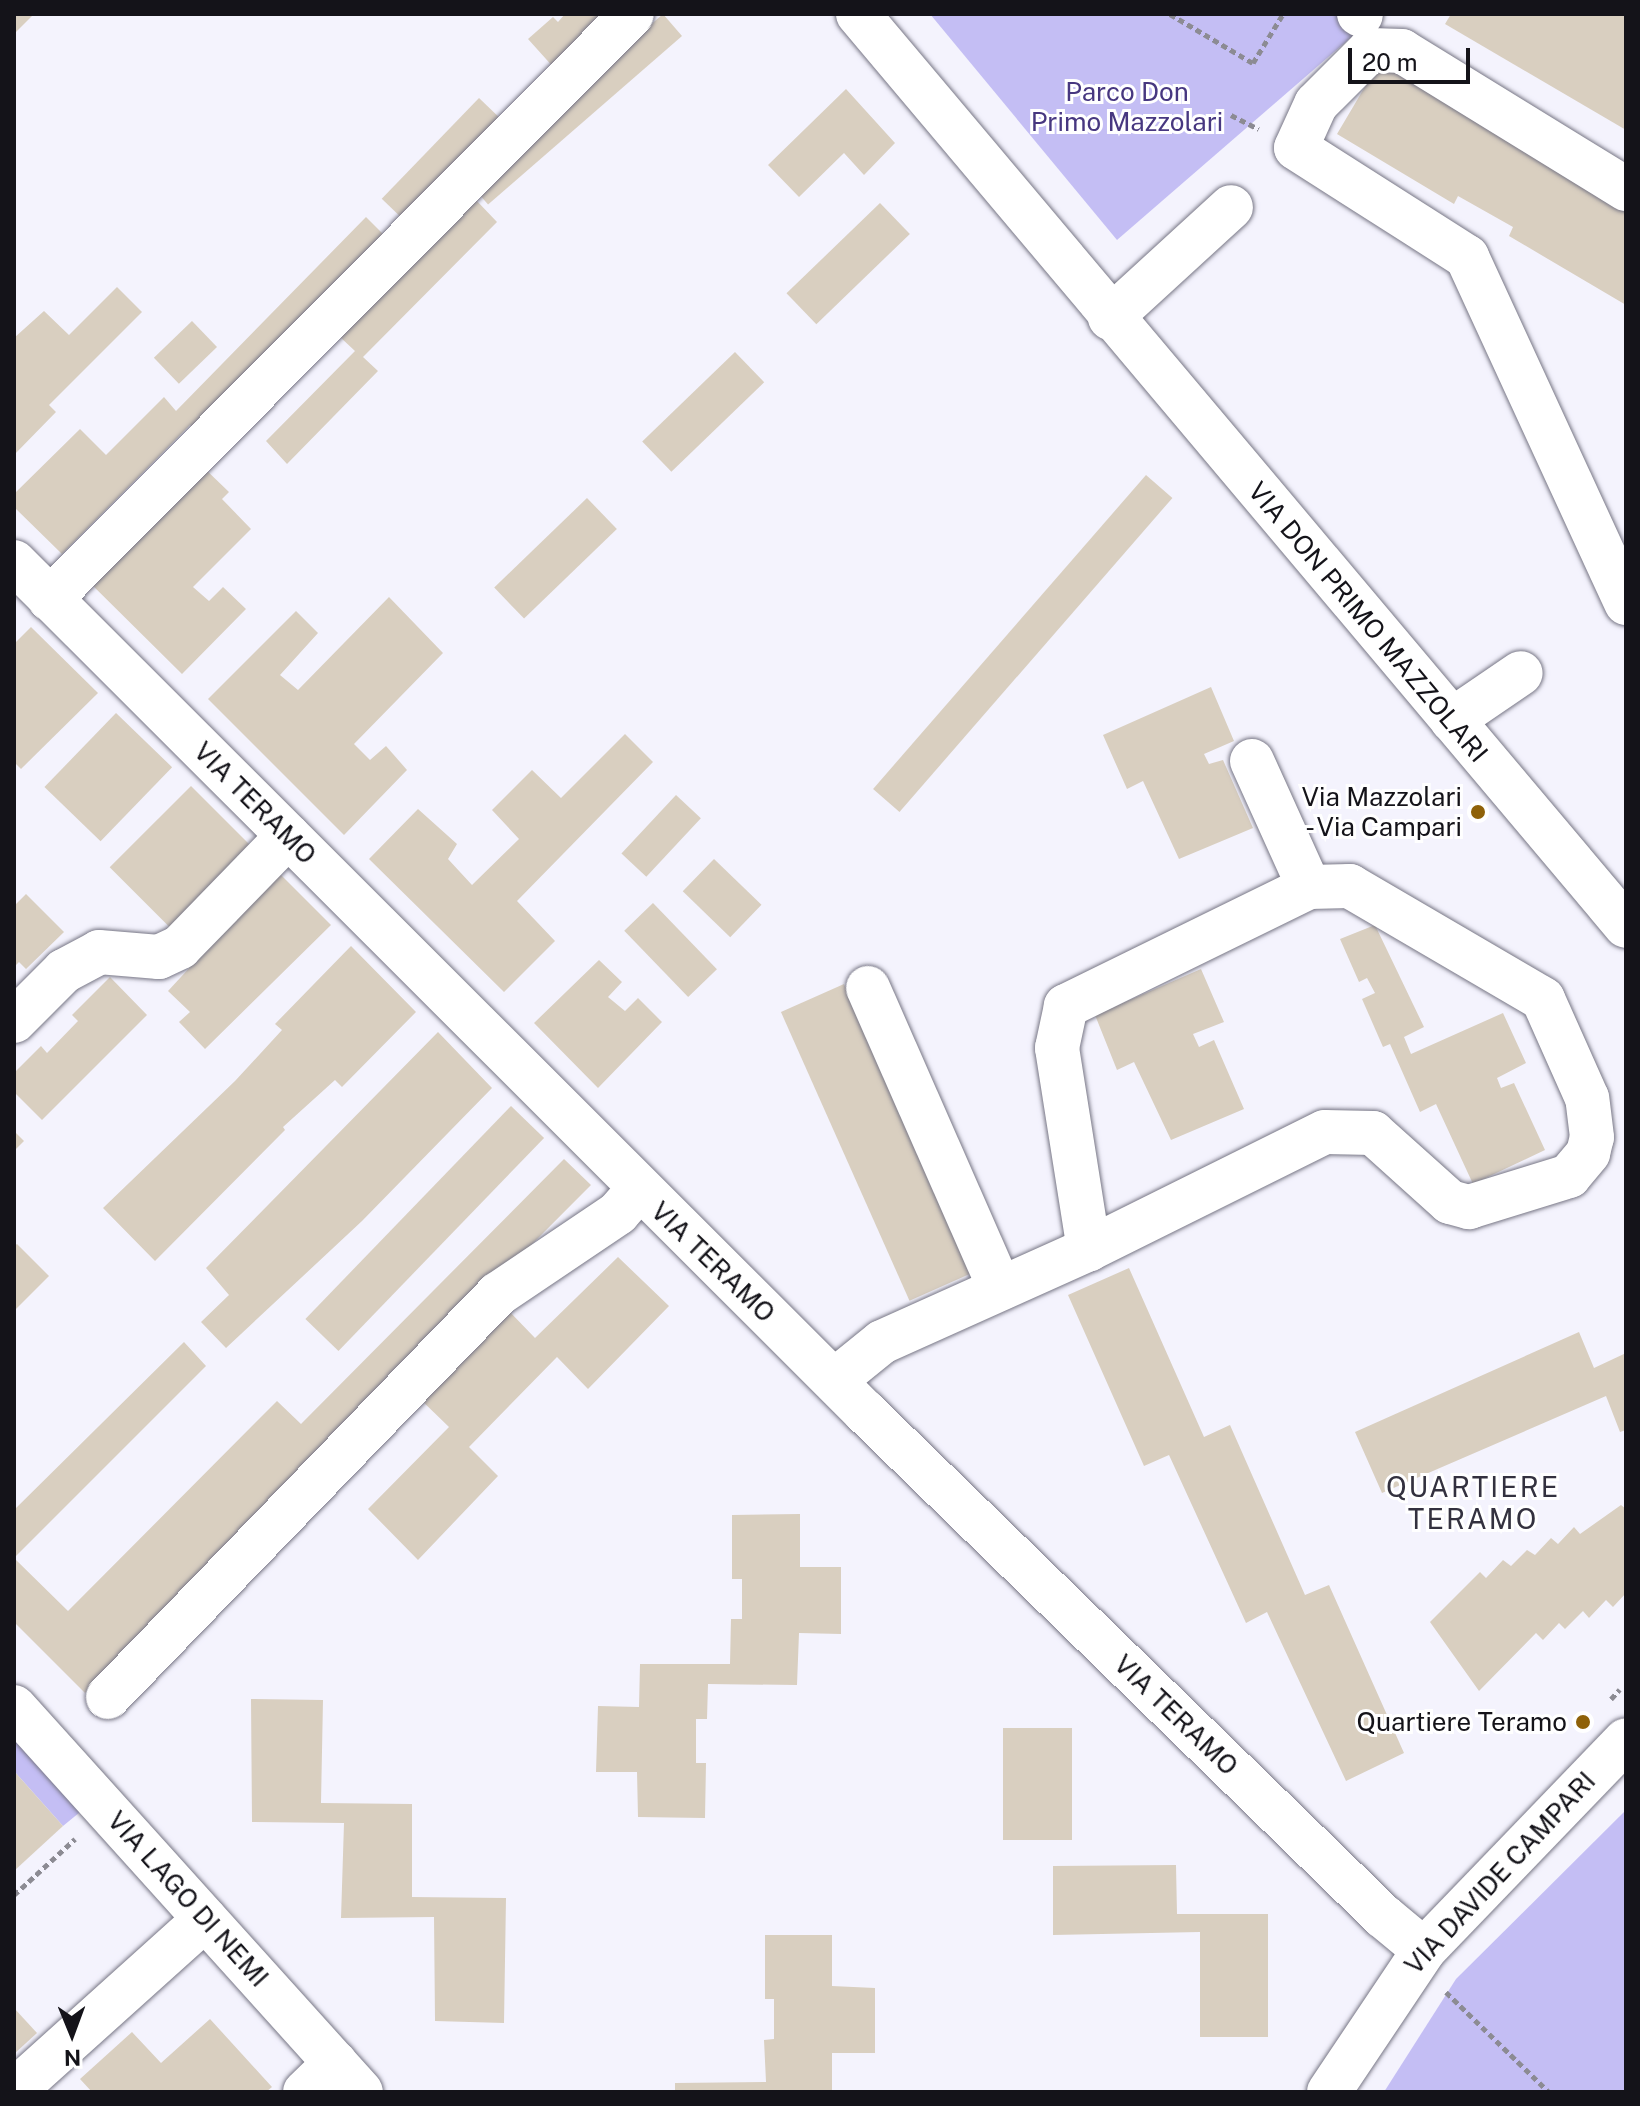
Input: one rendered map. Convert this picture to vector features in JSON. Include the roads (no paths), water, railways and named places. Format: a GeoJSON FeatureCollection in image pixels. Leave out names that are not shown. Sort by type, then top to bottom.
{"type":"FeatureCollection","features":[{"type":"Feature","properties":{"kind":"street"},"geometry":{"type":"LineString","coordinates":[[50,599],[632,14]]}},
{"type":"Feature","properties":{"kind":"street","name":"VIA DON PRIMO MAZZOLARI"},"geometry":{"type":"LineString","coordinates":[[858,14],[1110,318],[1626,926]]}},
{"type":"Feature","properties":{"kind":"street"},"geometry":{"type":"LineString","coordinates":[[1626,189],[1402,51],[1370,50],[1316,104],[1296,148],[1467,257],[1626,603]]}},
{"type":"Feature","properties":{"kind":"street"},"geometry":{"type":"LineString","coordinates":[[1110,318],[1231,207]]}},
{"type":"Feature","properties":{"kind":"street","name":"VIA TERAMO"},"geometry":{"type":"LineString","coordinates":[[14,562],[639,1189],[1371,1905],[1424,1950]]}},
{"type":"Feature","properties":{"kind":"street"},"geometry":{"type":"LineString","coordinates":[[1452,720],[1521,673]]}},
{"type":"Feature","properties":{"kind":"street"},"geometry":{"type":"LineString","coordinates":[[1252,761],[1309,887]]}},
{"type":"Feature","properties":{"kind":"street"},"geometry":{"type":"LineString","coordinates":[[14,1021],[64,971],[99,952],[159,957],[180,947],[288,836]]}},
{"type":"Feature","properties":{"kind":"street"},"geometry":{"type":"LineString","coordinates":[[835,1380],[882,1342],[1089,1249],[1325,1132],[1373,1133],[1450,1202],[1469,1207],[1569,1176],[1580,1166],[1592,1137],[1592,1119],[1543,999],[1350,886],[1309,887],[1066,1006],[1057,1048],[1089,1249]]}},
{"type":"Feature","properties":{"kind":"street"},"geometry":{"type":"LineString","coordinates":[[868,988],[1000,1288]]}},
{"type":"Feature","properties":{"kind":"street"},"geometry":{"type":"LineString","coordinates":[[108,1697],[498,1294],[618,1213],[639,1189]]}},
{"type":"Feature","properties":{"kind":"street","name":"VIA LAGO DI NEMI"},"geometry":{"type":"LineString","coordinates":[[14,1707],[205,1919],[334,2082]]}},
{"type":"Feature","properties":{"kind":"street","name":"VIA DAVIDE CAMPARI"},"geometry":{"type":"LineString","coordinates":[[1329,2092],[1424,1950],[1626,1740]]}},
{"type":"Feature","properties":{"kind":"street"},"geometry":{"type":"LineString","coordinates":[[14,2091],[205,1919]]}},
{"type":"Feature","properties":{"kind":"place","name":"Via Mazzolari - Via Campari"},"geometry":{"type":"Point","coordinates":[1478,812]}},
{"type":"Feature","properties":{"kind":"place","name":"Quartiere Teramo"},"geometry":{"type":"Point","coordinates":[1583,1722]}},
{"type":"Feature","properties":{"kind":"district","name":"QUARTIERE TERAMO"},"geometry":{"type":"Point","coordinates":[1473,1503]}},
{"type":"Feature","properties":{"kind":"park label","name":"Parco Don Primo Mazzolari"},"geometry":{"type":"Point","coordinates":[1127,107]}}]}
